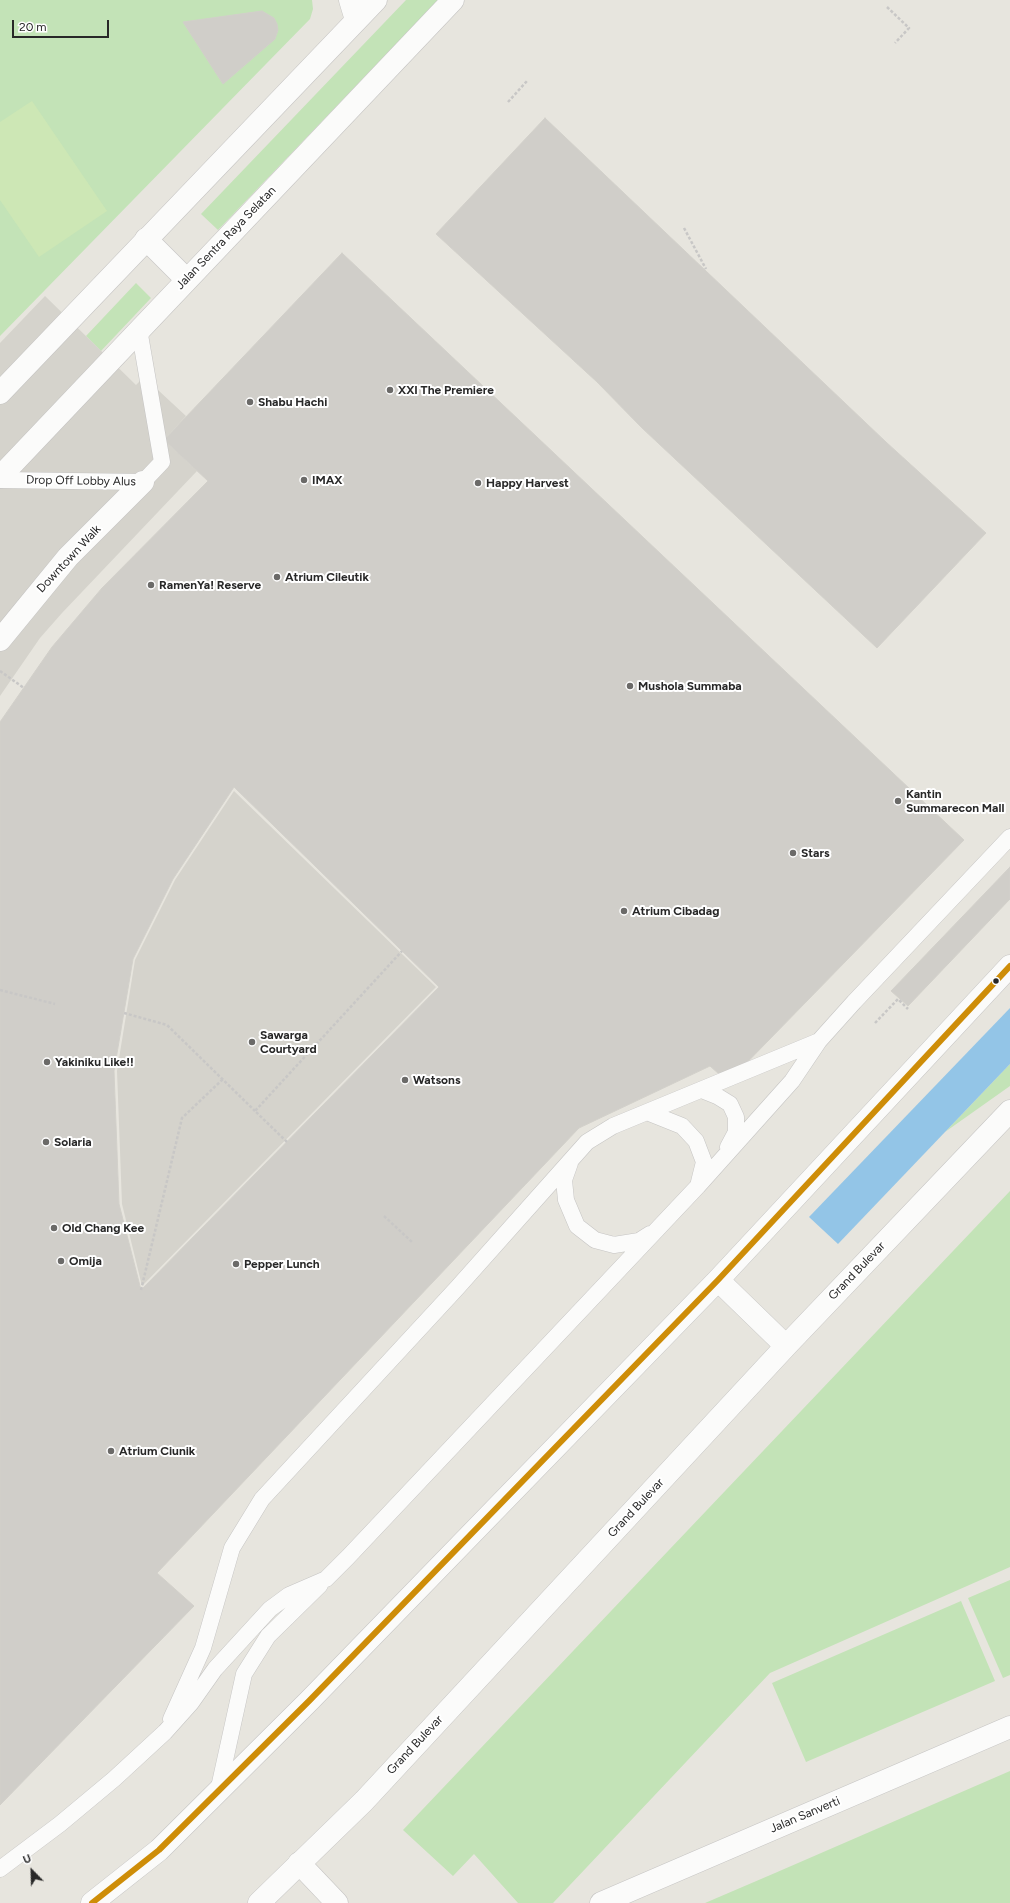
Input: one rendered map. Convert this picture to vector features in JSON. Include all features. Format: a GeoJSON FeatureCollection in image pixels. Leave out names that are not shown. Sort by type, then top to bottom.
{"type":"FeatureCollection","features":[{"type":"Feature","properties":{"kind":"street"},"geometry":{"type":"LineString","coordinates":[[0,393],[146,239],[353,10],[376,0]]}},
{"type":"Feature","properties":{"kind":"street","name":"Jalan Sentra Raya Selatan"},"geometry":{"type":"LineString","coordinates":[[0,477],[186,279],[453,0]]}},
{"type":"Feature","properties":{"kind":"street"},"geometry":{"type":"LineString","coordinates":[[146,239],[186,279]]}},
{"type":"Feature","properties":{"kind":"street","name":"Downtown Walk"},"geometry":{"type":"LineString","coordinates":[[0,640],[68,557],[143,482]]}},
{"type":"Feature","properties":{"kind":"street"},"geometry":{"type":"LineString","coordinates":[[92,1903],[159,1850],[310,1701],[718,1280],[1010,966]]}},
{"type":"Feature","properties":{"kind":"street","name":"Grand Bulevar"},"geometry":{"type":"LineString","coordinates":[[259,1903],[369,1796],[786,1346],[1010,1111]]}},
{"type":"Feature","properties":{"kind":"street"},"geometry":{"type":"LineString","coordinates":[[718,1280],[786,1346]]}},
{"type":"Feature","properties":{"kind":"street","name":"Jalan Sanverti"},"geometry":{"type":"LineString","coordinates":[[600,1903],[1010,1727]]}},
{"type":"Feature","properties":{"kind":"street"},"geometry":{"type":"LineString","coordinates":[[299,1863],[337,1903]]}},
{"type":"Feature","properties":{"kind":"lane","name":"Drop Off Lobby Alus"},"geometry":{"type":"LineString","coordinates":[[0,480],[143,482],[162,462],[139,329]]}},
{"type":"Feature","properties":{"kind":"lane"},"geometry":{"type":"LineString","coordinates":[[218,1792],[244,1674],[268,1636],[326,1579],[530,1366],[698,1186],[792,1081],[819,1041],[1010,837]]}},
{"type":"Feature","properties":{"kind":"lane"},"geometry":{"type":"LineString","coordinates":[[165,1732],[203,1648],[232,1548],[262,1499],[398,1353],[587,1142],[613,1126],[819,1041]]}},
{"type":"Feature","properties":{"kind":"lane"},"geometry":{"type":"LineString","coordinates":[[702,1090],[718,1096],[730,1104],[736,1117],[736,1132],[724,1156]]}},
{"type":"Feature","properties":{"kind":"lane"},"geometry":{"type":"LineString","coordinates":[[647,1112],[682,1126],[696,1141],[704,1162],[698,1186]]}},
{"type":"Feature","properties":{"kind":"lane"},"geometry":{"type":"LineString","coordinates":[[571,1160],[564,1180],[566,1200],[577,1226],[595,1240],[614,1245],[639,1241],[658,1229]]}},
{"type":"Feature","properties":{"kind":"lane"},"geometry":{"type":"LineString","coordinates":[[0,1869],[60,1824],[114,1779],[165,1732],[192,1703],[225,1657],[270,1608],[289,1595],[326,1579]]}},
{"type":"Feature","properties":{"kind":"path"},"geometry":{"type":"LineString","coordinates":[[887,7],[909,28],[895,43]]}},
{"type":"Feature","properties":{"kind":"path"},"geometry":{"type":"LineString","coordinates":[[508,102],[527,81]]}},
{"type":"Feature","properties":{"kind":"path"},"geometry":{"type":"LineString","coordinates":[[684,228],[706,269]]}},
{"type":"Feature","properties":{"kind":"path"},"geometry":{"type":"LineString","coordinates":[[0,671],[24,688]]}},
{"type":"Feature","properties":{"kind":"path"},"geometry":{"type":"LineString","coordinates":[[255,1111],[402,951]]}},
{"type":"Feature","properties":{"kind":"path"},"geometry":{"type":"LineString","coordinates":[[0,990],[55,1004]]}},
{"type":"Feature","properties":{"kind":"path"},"geometry":{"type":"LineString","coordinates":[[875,1023],[898,999],[908,1009]]}},
{"type":"Feature","properties":{"kind":"path"},"geometry":{"type":"LineString","coordinates":[[124,1013],[168,1025],[287,1142]]}},
{"type":"Feature","properties":{"kind":"path"},"geometry":{"type":"LineString","coordinates":[[142,1290],[182,1118],[223,1079]]}},
{"type":"Feature","properties":{"kind":"path"},"geometry":{"type":"LineString","coordinates":[[384,1216],[412,1242]]}},
{"type":"Feature","properties":{"kind":"green space"},"geometry":{"type":"Polygon","coordinates":[[[0,0],[312,0],[313,9],[310,19],[0,336],[0,0]]]}},
{"type":"Feature","properties":{"kind":"green space"},"geometry":{"type":"Polygon","coordinates":[[[406,0],[438,0],[218,230],[201,214],[406,0]]]}},
{"type":"Feature","properties":{"kind":"green space"},"geometry":{"type":"Polygon","coordinates":[[[32,101],[107,211],[39,257],[0,200],[0,122],[32,101]]]}},
{"type":"Feature","properties":{"kind":"green space"},"geometry":{"type":"Polygon","coordinates":[[[136,283],[151,298],[101,351],[86,336],[136,283]]]}},
{"type":"Feature","properties":{"kind":"green space"},"geometry":{"type":"Polygon","coordinates":[[[1010,1064],[1010,1086],[945,1132],[1010,1064]]]}},
{"type":"Feature","properties":{"kind":"green space"},"geometry":{"type":"Polygon","coordinates":[[[1010,1191],[1010,1567],[770,1673],[553,1903],[518,1903],[474,1854],[453,1876],[403,1830],[1010,1191]]]}},
{"type":"Feature","properties":{"kind":"green space"},"geometry":{"type":"Polygon","coordinates":[[[1010,1580],[1010,1675],[1003,1678],[968,1598],[1010,1580]]]}},
{"type":"Feature","properties":{"kind":"green space"},"geometry":{"type":"Polygon","coordinates":[[[961,1601],[995,1681],[806,1762],[772,1683],[961,1601]]]}},
{"type":"Feature","properties":{"kind":"green space"},"geometry":{"type":"Polygon","coordinates":[[[1010,1771],[1010,1903],[705,1903],[775,1873],[1010,1771]]]}},
{"type":"Feature","properties":{"kind":"shaded area"},"geometry":{"type":"Polygon","coordinates":[[[45,296],[136,385],[144,377],[186,416],[164,440],[197,471],[40,638],[0,696],[0,343],[45,296]]]}},
{"type":"Feature","properties":{"kind":"shaded area","name":"Sawarga Courtyard"},"geometry":{"type":"Polygon","coordinates":[[[234,791],[436,987],[142,1286],[122,1204],[117,1071],[135,960],[175,880],[234,791]]]}},
{"type":"Feature","properties":{"kind":"water"},"geometry":{"type":"Polygon","coordinates":[[[1010,1008],[1010,1064],[838,1244],[809,1217],[1010,1008]]]}},
{"type":"Feature","properties":{"kind":"building"},"geometry":{"type":"Polygon","coordinates":[[[262,11],[274,18],[277,24],[278,30],[275,39],[223,84],[183,22],[262,11]]]}},
{"type":"Feature","properties":{"kind":"building"},"geometry":{"type":"Polygon","coordinates":[[[545,118],[886,442],[986,533],[877,648],[642,428],[597,382],[436,234],[545,118]]]}},
{"type":"Feature","properties":{"kind":"building"},"geometry":{"type":"Polygon","coordinates":[[[342,253],[964,840],[728,1082],[710,1066],[579,1128],[157,1573],[194,1606],[0,1805],[0,722],[52,647],[102,588],[208,481],[164,440],[342,253]],[[234,787],[173,879],[133,959],[114,1071],[119,1204],[141,1290],[439,987],[234,787]]]}},
{"type":"Feature","properties":{"kind":"building"},"geometry":{"type":"Polygon","coordinates":[[[1010,867],[1010,899],[908,1006],[891,991],[1010,867]]]}},
{"type":"Feature","properties":{"kind":"transit line"},"geometry":{"type":"LineString","coordinates":[[92,1903],[159,1850],[309,1701],[718,1280],[1010,966]]}},
{"type":"Feature","properties":{"kind":"place","name":"XXI The Premiere"},"geometry":{"type":"Point","coordinates":[390,390]}},
{"type":"Feature","properties":{"kind":"place","name":"Shabu Hachi"},"geometry":{"type":"Point","coordinates":[250,402]}},
{"type":"Feature","properties":{"kind":"place","name":"IMAX"},"geometry":{"type":"Point","coordinates":[304,480]}},
{"type":"Feature","properties":{"kind":"place","name":"Happy Harvest"},"geometry":{"type":"Point","coordinates":[478,483]}},
{"type":"Feature","properties":{"kind":"place","name":"Atrium Cileutik"},"geometry":{"type":"Point","coordinates":[277,577]}},
{"type":"Feature","properties":{"kind":"place","name":"RamenYa! Reserve"},"geometry":{"type":"Point","coordinates":[151,585]}},
{"type":"Feature","properties":{"kind":"place","name":"Mushola Summaba"},"geometry":{"type":"Point","coordinates":[630,686]}},
{"type":"Feature","properties":{"kind":"place","name":"Kantin Summarecon Mall"},"geometry":{"type":"Point","coordinates":[898,801]}},
{"type":"Feature","properties":{"kind":"place","name":"Stars"},"geometry":{"type":"Point","coordinates":[793,853]}},
{"type":"Feature","properties":{"kind":"place","name":"Atrium Cibadag"},"geometry":{"type":"Point","coordinates":[624,911]}},
{"type":"Feature","properties":{"kind":"place","name":"Sawarga Courtyard"},"geometry":{"type":"Point","coordinates":[252,1042]}},
{"type":"Feature","properties":{"kind":"place","name":"Yakiniku Like!!"},"geometry":{"type":"Point","coordinates":[47,1062]}},
{"type":"Feature","properties":{"kind":"place","name":"Watsons"},"geometry":{"type":"Point","coordinates":[405,1080]}},
{"type":"Feature","properties":{"kind":"place","name":"Solaria"},"geometry":{"type":"Point","coordinates":[46,1142]}},
{"type":"Feature","properties":{"kind":"place","name":"Old Chang Kee"},"geometry":{"type":"Point","coordinates":[54,1228]}},
{"type":"Feature","properties":{"kind":"place","name":"Omija"},"geometry":{"type":"Point","coordinates":[61,1261]}},
{"type":"Feature","properties":{"kind":"place","name":"Pepper Lunch"},"geometry":{"type":"Point","coordinates":[236,1264]}},
{"type":"Feature","properties":{"kind":"place","name":"Atrium Ciunik"},"geometry":{"type":"Point","coordinates":[111,1451]}}]}
